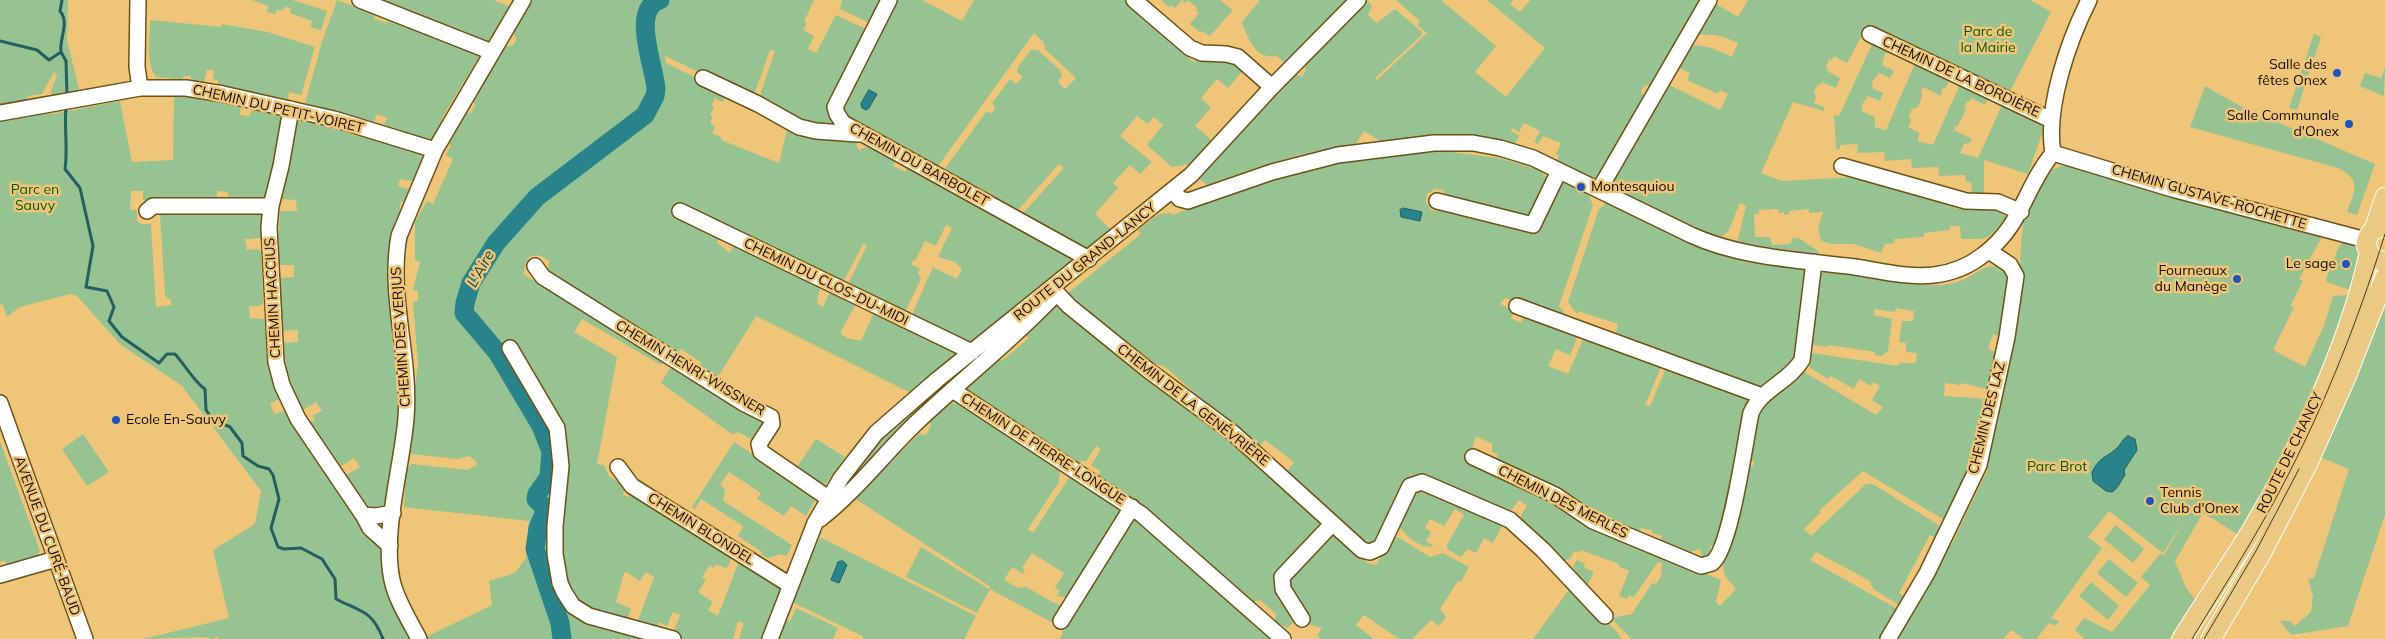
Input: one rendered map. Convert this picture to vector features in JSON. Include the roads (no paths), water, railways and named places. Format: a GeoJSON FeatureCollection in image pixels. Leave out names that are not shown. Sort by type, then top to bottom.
{"type":"FeatureCollection","features":[{"type":"Feature","properties":{"kind":"main road","name":"ROUTE DE CHANCY"},"geometry":{"type":"LineString","coordinates":[[2182,639],[2250,533],[2292,455],[2325,384],[2350,321],[2376,243],[2385,197]]}},
{"type":"Feature","properties":{"kind":"main road","name":"ROUTE DE CHANCY"},"geometry":{"type":"LineString","coordinates":[[2211,639],[2261,554],[2308,463],[2347,375],[2385,277]]}},
{"type":"Feature","properties":{"kind":"street"},"geometry":{"type":"LineString","coordinates":[[138,0],[137,67],[140,88]]}},
{"type":"Feature","properties":{"kind":"street"},"geometry":{"type":"LineString","coordinates":[[360,0],[492,52]]}},
{"type":"Feature","properties":{"kind":"street","name":"CHEMIN DES VERJUS"},"geometry":{"type":"LineString","coordinates":[[419,639],[392,582],[390,546],[406,417],[405,373],[396,297],[395,262],[399,236],[435,150],[523,0]]}},
{"type":"Feature","properties":{"kind":"street","name":"CHEMIN DU BARBOLET"},"geometry":{"type":"LineString","coordinates":[[889,0],[835,107],[836,114],[843,123],[862,134],[1089,259]]}},
{"type":"Feature","properties":{"kind":"street"},"geometry":{"type":"LineString","coordinates":[[1134,0],[1190,48],[1202,53],[1226,54],[1238,57],[1272,87]]}},
{"type":"Feature","properties":{"kind":"street","name":"ROUTE DU GRAND-LANCY"},"geometry":{"type":"LineString","coordinates":[[815,523],[836,507],[892,446],[954,391],[1054,291],[1089,259],[1173,191],[1210,156],[1272,87],[1358,0]]}},
{"type":"Feature","properties":{"kind":"street"},"geometry":{"type":"LineString","coordinates":[[1599,190],[1709,0]]}},
{"type":"Feature","properties":{"kind":"street"},"geometry":{"type":"LineString","coordinates":[[1173,191],[1180,199],[1188,201],[1272,172],[1322,159],[1373,150],[1434,143],[1473,143],[1520,153],[1701,240],[1742,251],[1814,262],[1914,275],[1933,275],[1966,265],[1988,251],[2021,212],[2038,174],[2052,152],[2050,138],[2051,120],[2069,45],[2089,0]]}},
{"type":"Feature","properties":{"kind":"street","name":"CHEMIN DE LA BORDIÈRE"},"geometry":{"type":"LineString","coordinates":[[1870,34],[2051,120]]}},
{"type":"Feature","properties":{"kind":"street"},"geometry":{"type":"LineString","coordinates":[[703,78],[758,104],[799,127],[816,131],[862,134]]}},
{"type":"Feature","properties":{"kind":"street","name":"CHEMIN DU PETIT-VOIRET"},"geometry":{"type":"LineString","coordinates":[[0,113],[140,88],[186,88],[342,121],[435,150]]}},
{"type":"Feature","properties":{"kind":"street","name":"CHEMIN HACCIUS"},"geometry":{"type":"LineString","coordinates":[[292,109],[271,206],[268,239],[273,342],[279,375],[298,419],[370,528],[390,546]]}},
{"type":"Feature","properties":{"kind":"street","name":"CHEMIN GUSTAVE-ROCHETTE"},"geometry":{"type":"LineString","coordinates":[[2052,152],[2195,195],[2376,243]]}},
{"type":"Feature","properties":{"kind":"street"},"geometry":{"type":"LineString","coordinates":[[1842,166],[1966,201],[1998,202],[2021,212]]}},
{"type":"Feature","properties":{"kind":"street"},"geometry":{"type":"LineString","coordinates":[[1437,201],[1533,225],[1559,171]]}},
{"type":"Feature","properties":{"kind":"street"},"geometry":{"type":"LineString","coordinates":[[147,211],[153,206],[271,206]]}},
{"type":"Feature","properties":{"kind":"street","name":"CHEMIN DU CLOS-DU-MIDI"},"geometry":{"type":"LineString","coordinates":[[680,211],[972,352]]}},
{"type":"Feature","properties":{"kind":"street","name":"CHEMIN DES LAZ"},"geometry":{"type":"LineString","coordinates":[[1888,639],[1927,573],[1980,460],[2007,337],[2016,276],[2010,265],[1988,251]]}},
{"type":"Feature","properties":{"kind":"street","name":"CHEMIN DES MERLES"},"geometry":{"type":"LineString","coordinates":[[1472,457],[1555,495],[1593,520],[1701,566],[1716,560],[1725,536],[1751,413],[1755,403],[1794,371],[1802,360],[1814,262]]}},
{"type":"Feature","properties":{"kind":"street","name":"CHEMIN HENRI-WISSNER"},"geometry":{"type":"LineString","coordinates":[[535,266],[543,277],[743,403],[771,417],[772,424],[759,444],[761,452],[828,498]]}},
{"type":"Feature","properties":{"kind":"street","name":"ROUTE DU GRAND-LANCY"},"geometry":{"type":"LineString","coordinates":[[770,639],[815,523],[828,498],[858,454],[888,421],[972,352],[1054,291]]}},
{"type":"Feature","properties":{"kind":"street","name":"CHEMIN DE LA GENÉVRIÈRE"},"geometry":{"type":"LineString","coordinates":[[1054,291],[1148,370],[1233,433],[1362,550],[1374,550],[1381,547],[1391,530],[1410,486],[1422,482],[1510,520],[1543,550],[1606,616]]}},
{"type":"Feature","properties":{"kind":"street"},"geometry":{"type":"LineString","coordinates":[[1517,306],[1762,396]]}},
{"type":"Feature","properties":{"kind":"street"},"geometry":{"type":"LineString","coordinates":[[510,348],[557,428],[561,466],[555,526],[555,554],[560,583],[564,592],[573,606],[589,616],[672,639]]}},
{"type":"Feature","properties":{"kind":"street","name":"CHEMIN DE PIERRE-LONGUE"},"geometry":{"type":"LineString","coordinates":[[954,391],[1132,507],[1173,541],[1282,639]]}},
{"type":"Feature","properties":{"kind":"street","name":"AVENUE DU CURÉ-BAUD"},"geometry":{"type":"LineString","coordinates":[[0,403],[85,639]]}},
{"type":"Feature","properties":{"kind":"street","name":"CHEMIN BLONDEL"},"geometry":{"type":"LineString","coordinates":[[618,467],[632,486],[790,585]]}},
{"type":"Feature","properties":{"kind":"street","name":"CHEMIN DE PIERRE-LONGUE"},"geometry":{"type":"LineString","coordinates":[[1061,621],[1132,507]]}},
{"type":"Feature","properties":{"kind":"street"},"geometry":{"type":"LineString","coordinates":[[363,515],[376,516],[393,513]]}},
{"type":"Feature","properties":{"kind":"street"},"geometry":{"type":"LineString","coordinates":[[1302,619],[1283,588],[1282,577],[1332,524]]}},
{"type":"Feature","properties":{"kind":"street"},"geometry":{"type":"LineString","coordinates":[[0,574],[56,559]]}},
{"type":"Feature","properties":{"kind":"water"},"geometry":{"type":"Polygon","coordinates":[[[869,90],[877,94],[866,110],[862,108],[861,104],[869,90]]]}},
{"type":"Feature","properties":{"kind":"water"},"geometry":{"type":"Polygon","coordinates":[[[1403,208],[1422,212],[1420,221],[1401,217],[1400,210],[1403,208]]]}},
{"type":"Feature","properties":{"kind":"water"},"geometry":{"type":"Polygon","coordinates":[[[2128,436],[2135,439],[2137,450],[2124,470],[2125,475],[2118,487],[2112,492],[2106,491],[2093,481],[2092,472],[2098,462],[2114,451],[2124,438],[2128,436]]]}},
{"type":"Feature","properties":{"kind":"water"},"geometry":{"type":"Polygon","coordinates":[[[843,561],[847,565],[839,583],[831,580],[838,562],[843,561]]]}},
{"type":"Feature","properties":{"kind":"waterway"},"geometry":{"type":"LineString","coordinates":[[61,52],[64,26],[63,16],[60,11],[62,0]]}},
{"type":"Feature","properties":{"kind":"waterway","name":"L'Aire"},"geometry":{"type":"LineString","coordinates":[[562,639],[560,623],[535,549],[538,528],[546,509],[536,499],[537,494],[549,477],[551,451],[541,426],[497,352],[464,313],[465,303],[471,283],[496,243],[537,197],[645,115],[655,96],[656,89],[645,27],[651,6],[660,0]]}},
{"type":"Feature","properties":{"kind":"waterway"},"geometry":{"type":"LineString","coordinates":[[0,41],[37,50],[49,60],[61,52],[66,61],[67,96]]}},
{"type":"Feature","properties":{"kind":"waterway"},"geometry":{"type":"LineString","coordinates":[[66,107],[65,169],[80,188],[93,246],[86,287],[107,291],[114,307],[109,321],[122,337],[159,363],[167,354],[175,354],[205,389],[206,410],[213,420],[230,427],[242,443],[243,456],[258,466],[269,469],[273,475],[279,499],[271,528],[278,547],[284,549],[301,548],[322,559],[335,579],[336,599],[370,617],[375,622],[383,639]]}},
{"type":"Feature","properties":{"kind":"tram line"},"geometry":{"type":"LineString","coordinates":[[2192,639],[2261,526],[2304,443],[2348,340],[2385,234]]}},
{"type":"Feature","properties":{"kind":"tram line"},"geometry":{"type":"LineString","coordinates":[[2204,639],[2256,551],[2299,469]]}},
{"type":"Feature","properties":{"kind":"place","name":"Salle des fêtes Onex"},"geometry":{"type":"Point","coordinates":[2337,73]}},
{"type":"Feature","properties":{"kind":"place","name":"Salle Communale d'Onex"},"geometry":{"type":"Point","coordinates":[2349,124]}},
{"type":"Feature","properties":{"kind":"place","name":"Montesquiou"},"geometry":{"type":"Point","coordinates":[1581,187]}},
{"type":"Feature","properties":{"kind":"place","name":"Le sage"},"geometry":{"type":"Point","coordinates":[2346,264]}},
{"type":"Feature","properties":{"kind":"place","name":"Fourneaux du Manège"},"geometry":{"type":"Point","coordinates":[2237,279]}},
{"type":"Feature","properties":{"kind":"place","name":"Ecole En-Sauvy"},"geometry":{"type":"Point","coordinates":[116,420]}},
{"type":"Feature","properties":{"kind":"place","name":"Tennis Club d'Onex"},"geometry":{"type":"Point","coordinates":[2150,501]}},
{"type":"Feature","properties":{"kind":"park label","name":"Parc de la Mairie"},"geometry":{"type":"Point","coordinates":[1988,40]}},
{"type":"Feature","properties":{"kind":"park label","name":"Parc en Sauvy"},"geometry":{"type":"Point","coordinates":[35,198]}},
{"type":"Feature","properties":{"kind":"park label","name":"Parc Brot"},"geometry":{"type":"Point","coordinates":[2057,467]}}]}
